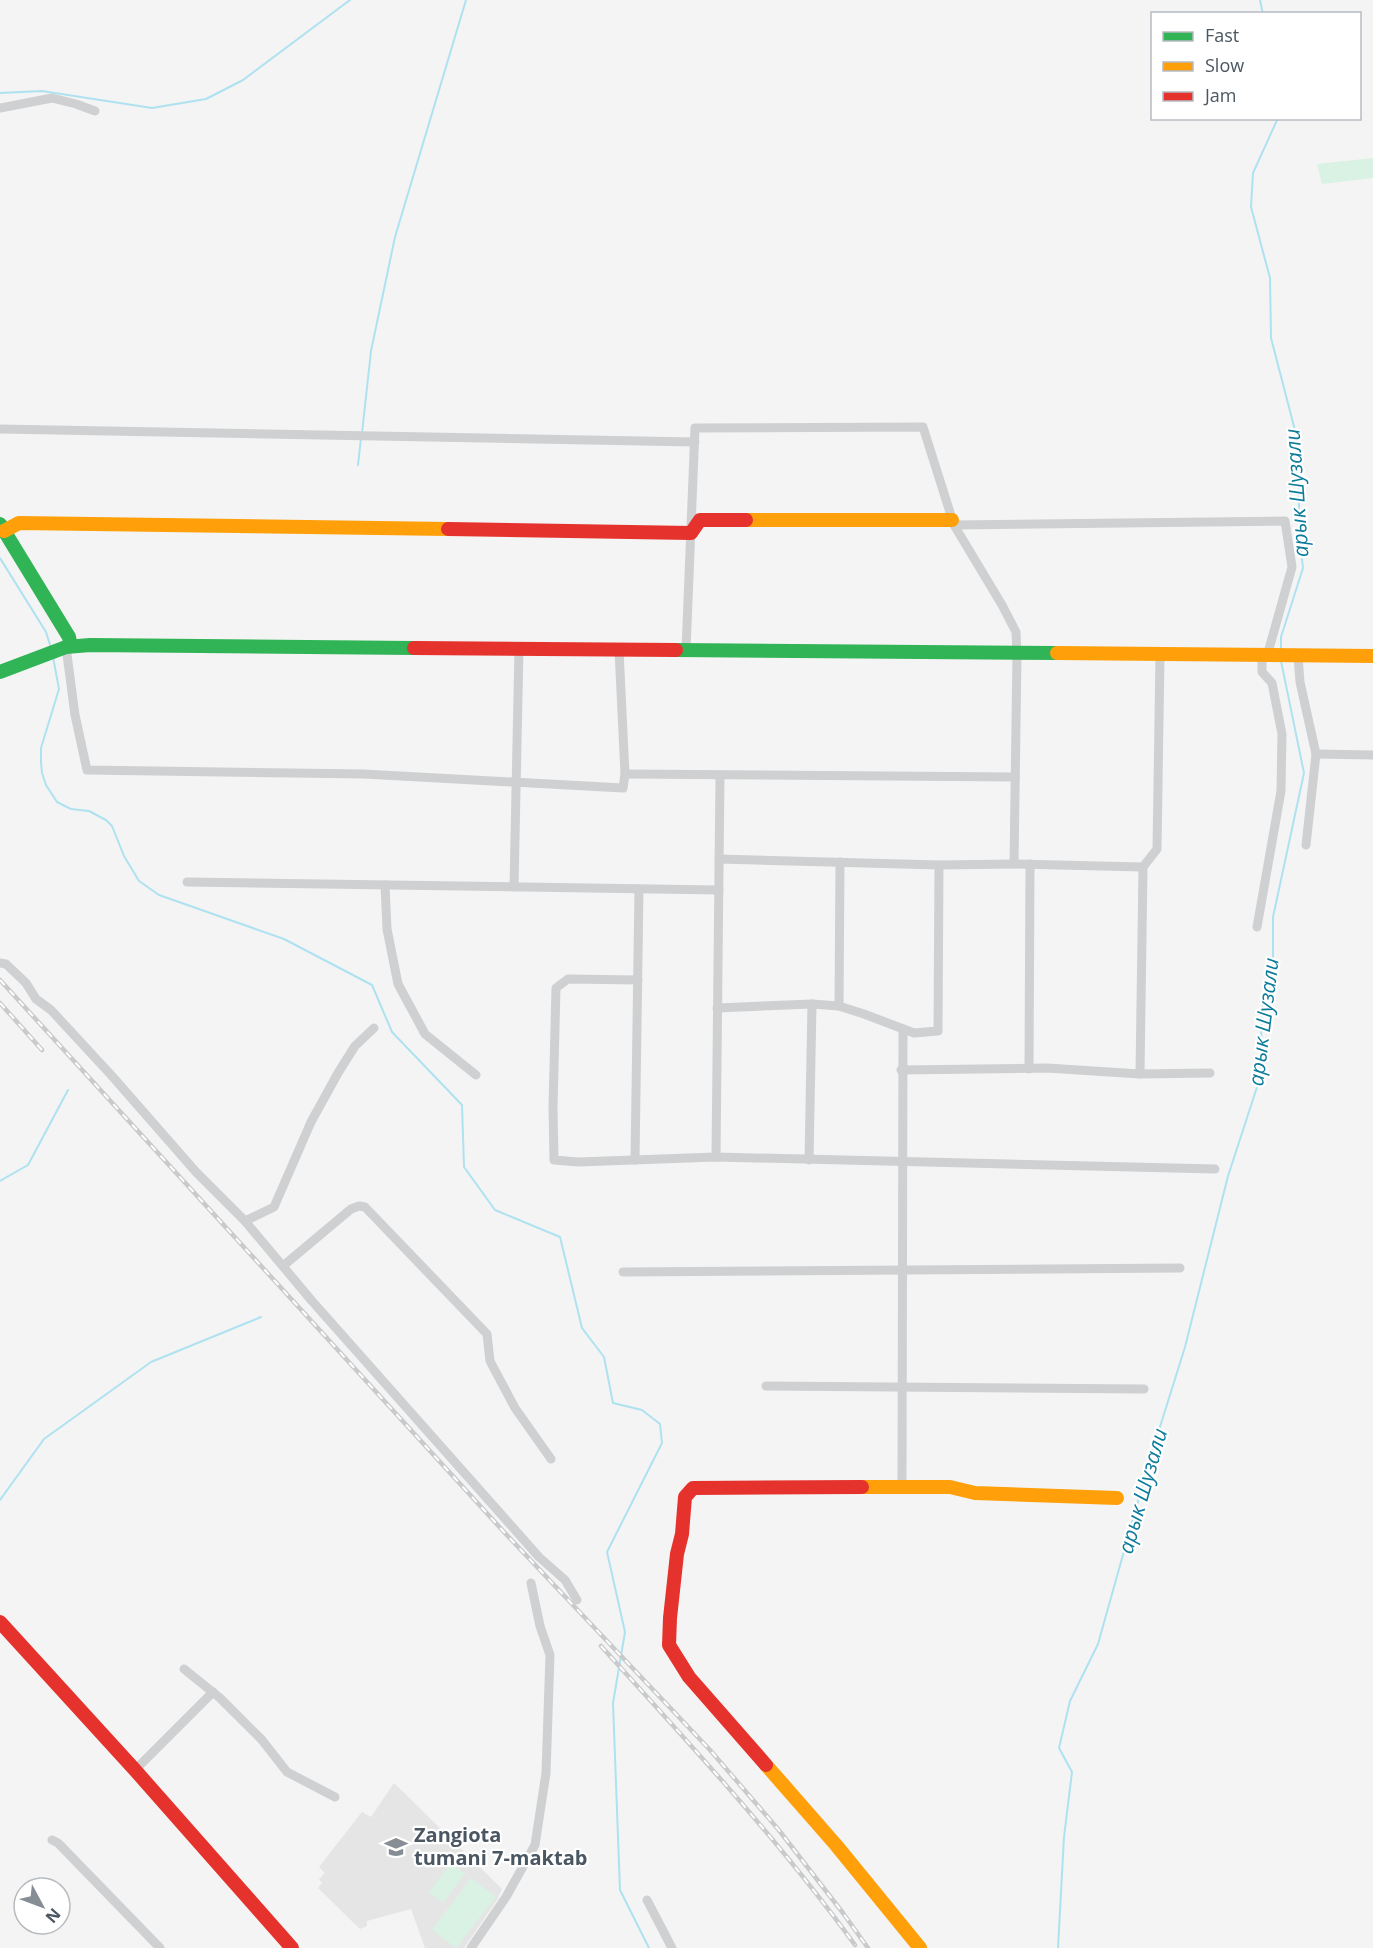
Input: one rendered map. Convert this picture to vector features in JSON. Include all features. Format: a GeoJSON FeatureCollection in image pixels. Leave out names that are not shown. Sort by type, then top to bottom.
{"type":"FeatureCollection","features":[{"type":"Feature","properties":{"kind":"street"},"geometry":{"type":"LineString","coordinates":[[0,108],[52,98],[95,111]]}},
{"type":"Feature","properties":{"kind":"street"},"geometry":{"type":"LineString","coordinates":[[686,650],[695,428],[923,427],[953,523],[1016,632],[1014,864]]}},
{"type":"Feature","properties":{"kind":"street"},"geometry":{"type":"LineString","coordinates":[[0,429],[695,442]]}},
{"type":"Feature","properties":{"kind":"street"},"geometry":{"type":"LineString","coordinates":[[691,533],[700,520],[953,523],[1285,521],[1292,567],[1262,672],[1272,683],[1282,734],[1281,791],[1257,927]]}},
{"type":"Feature","properties":{"kind":"street"},"geometry":{"type":"LineString","coordinates":[[619,650],[625,774],[623,788],[364,774],[87,770],[75,715],[69,637],[2,527],[20,523],[691,533]]}},
{"type":"Feature","properties":{"kind":"street"},"geometry":{"type":"LineString","coordinates":[[0,672],[68,646],[1373,656]]}},
{"type":"Feature","properties":{"kind":"street"},"geometry":{"type":"LineString","coordinates":[[514,887],[518,783],[519,648]]}},
{"type":"Feature","properties":{"kind":"street"},"geometry":{"type":"LineString","coordinates":[[1140,1074],[1143,867],[1157,849],[1160,655]]}},
{"type":"Feature","properties":{"kind":"street"},"geometry":{"type":"LineString","coordinates":[[1294,656],[1316,753],[1306,845]]}},
{"type":"Feature","properties":{"kind":"street"},"geometry":{"type":"LineString","coordinates":[[1316,753],[1373,755]]}},
{"type":"Feature","properties":{"kind":"street"},"geometry":{"type":"LineString","coordinates":[[625,774],[1015,777]]}},
{"type":"Feature","properties":{"kind":"street"},"geometry":{"type":"LineString","coordinates":[[716,1158],[720,775]]}},
{"type":"Feature","properties":{"kind":"street"},"geometry":{"type":"LineString","coordinates":[[719,859],[939,865],[1030,864],[1143,867]]}},
{"type":"Feature","properties":{"kind":"street"},"geometry":{"type":"LineString","coordinates":[[839,1006],[840,862]]}},
{"type":"Feature","properties":{"kind":"street"},"geometry":{"type":"LineString","coordinates":[[1029,1069],[1030,864]]}},
{"type":"Feature","properties":{"kind":"street"},"geometry":{"type":"LineString","coordinates":[[717,1008],[812,1004],[839,1006],[914,1033],[938,1031],[939,865]]}},
{"type":"Feature","properties":{"kind":"street"},"geometry":{"type":"LineString","coordinates":[[187,882],[719,890]]}},
{"type":"Feature","properties":{"kind":"street"},"geometry":{"type":"LineString","coordinates":[[385,885],[387,929],[398,984],[425,1034],[476,1075]]}},
{"type":"Feature","properties":{"kind":"street"},"geometry":{"type":"LineString","coordinates":[[635,1160],[639,889]]}},
{"type":"Feature","properties":{"kind":"street"},"geometry":{"type":"LineString","coordinates":[[0,963],[6,964],[26,983],[36,999],[51,1010],[196,1172],[245,1221],[340,1334],[539,1557],[565,1580],[577,1600]]}},
{"type":"Feature","properties":{"kind":"street"},"geometry":{"type":"LineString","coordinates":[[638,980],[568,979],[556,988],[554,1160],[578,1162],[716,1158],[1215,1169]]}},
{"type":"Feature","properties":{"kind":"street"},"geometry":{"type":"LineString","coordinates":[[809,1160],[812,1004]]}},
{"type":"Feature","properties":{"kind":"street"},"geometry":{"type":"LineString","coordinates":[[245,1221],[272,1209],[276,1204],[311,1122],[338,1073],[355,1046],[374,1028]]}},
{"type":"Feature","properties":{"kind":"street"},"geometry":{"type":"LineString","coordinates":[[902,1486],[901,1070],[903,1029]]}},
{"type":"Feature","properties":{"kind":"street"},"geometry":{"type":"LineString","coordinates":[[901,1070],[1029,1069],[1140,1074],[1210,1073]]}},
{"type":"Feature","properties":{"kind":"street"},"geometry":{"type":"LineString","coordinates":[[283,1266],[351,1209],[358,1206],[365,1207],[487,1334],[490,1361],[515,1408],[550,1459]]}},
{"type":"Feature","properties":{"kind":"street"},"geometry":{"type":"LineString","coordinates":[[623,1272],[1180,1268]]}},
{"type":"Feature","properties":{"kind":"street"},"geometry":{"type":"LineString","coordinates":[[766,1386],[1144,1389]]}},
{"type":"Feature","properties":{"kind":"street"},"geometry":{"type":"LineString","coordinates":[[920,1948],[836,1845],[689,1677],[669,1645],[670,1618],[685,1497],[693,1488],[902,1486],[950,1487],[975,1493],[1117,1498]]}},
{"type":"Feature","properties":{"kind":"street"},"geometry":{"type":"LineString","coordinates":[[471,1948],[506,1897],[534,1845],[546,1773],[550,1655],[540,1626],[531,1583]]}},
{"type":"Feature","properties":{"kind":"street"},"geometry":{"type":"LineString","coordinates":[[0,1622],[135,1770],[292,1948]]}},
{"type":"Feature","properties":{"kind":"street"},"geometry":{"type":"LineString","coordinates":[[184,1669],[213,1692],[262,1740],[287,1772],[335,1797]]}},
{"type":"Feature","properties":{"kind":"street"},"geometry":{"type":"LineString","coordinates":[[135,1770],[213,1692]]}},
{"type":"Feature","properties":{"kind":"street"},"geometry":{"type":"LineString","coordinates":[[52,1840],[58,1843],[160,1948]]}},
{"type":"Feature","properties":{"kind":"street"},"geometry":{"type":"LineString","coordinates":[[647,1900],[672,1948]]}},
{"type":"Feature","properties":{"kind":"shaded area","name":"Zangiota tumani 7-maktab"},"geometry":{"type":"Polygon","coordinates":[[[394,1783],[502,1889],[464,1948],[425,1948],[411,1909],[367,1921],[367,1926],[360,1929],[318,1888],[322,1883],[319,1879],[325,1873],[319,1867],[362,1812],[371,1817],[394,1783]]]}},
{"type":"Feature","properties":{"kind":"green space"},"geometry":{"type":"Polygon","coordinates":[[[1373,158],[1373,178],[1322,184],[1317,164],[1373,158]]]}},
{"type":"Feature","properties":{"kind":"green space"},"geometry":{"type":"Polygon","coordinates":[[[451,1863],[465,1874],[443,1903],[429,1892],[451,1863]]]}},
{"type":"Feature","properties":{"kind":"green space"},"geometry":{"type":"Polygon","coordinates":[[[471,1878],[496,1897],[456,1948],[432,1930],[471,1878]]]}},
{"type":"Feature","properties":{"kind":"waterway"},"geometry":{"type":"LineString","coordinates":[[0,93],[42,91],[152,108],[206,99],[243,80],[350,0]]}},
{"type":"Feature","properties":{"kind":"waterway"},"geometry":{"type":"LineString","coordinates":[[362,433],[371,351],[395,237],[466,0]]}},
{"type":"Feature","properties":{"kind":"waterway","name":"арык Шузали"},"geometry":{"type":"LineString","coordinates":[[1260,0],[1263,12]]}},
{"type":"Feature","properties":{"kind":"waterway","name":"арык Шузали"},"geometry":{"type":"LineString","coordinates":[[1277,120],[1253,173],[1251,207],[1270,278],[1271,338],[1297,438],[1303,568],[1281,637],[1281,649]]}},
{"type":"Feature","properties":{"kind":"waterway"},"geometry":{"type":"LineString","coordinates":[[358,465],[361,438]]}},
{"type":"Feature","properties":{"kind":"waterway"},"geometry":{"type":"LineString","coordinates":[[0,558],[46,632],[51,648]]}},
{"type":"Feature","properties":{"kind":"waterway"},"geometry":{"type":"LineString","coordinates":[[53,657],[59,689],[41,748],[41,762],[46,785],[57,802],[71,809],[89,811],[106,820],[112,826],[124,856],[139,881],[159,895],[284,939],[372,985],[392,1032],[462,1105],[464,1167],[495,1210],[560,1237],[582,1328],[604,1357],[613,1403],[642,1410],[660,1424],[662,1443],[607,1552],[625,1632],[613,1703],[620,1890],[649,1948]]}},
{"type":"Feature","properties":{"kind":"waterway","name":"арык Шузали"},"geometry":{"type":"LineString","coordinates":[[1058,1948],[1064,1837],[1072,1772],[1059,1748],[1070,1701],[1098,1644],[1149,1462],[1185,1347],[1228,1176],[1260,1078],[1262,1008],[1273,976],[1273,917],[1304,773],[1281,661]]}},
{"type":"Feature","properties":{"kind":"waterway"},"geometry":{"type":"LineString","coordinates":[[0,1181],[28,1165],[68,1090]]}},
{"type":"Feature","properties":{"kind":"waterway"},"geometry":{"type":"LineString","coordinates":[[0,1500],[44,1439],[151,1362],[261,1317]]}},
{"type":"Feature","properties":{"kind":"railway"},"geometry":{"type":"LineString","coordinates":[[0,980],[504,1532],[710,1750],[778,1829],[868,1948]]}},
{"type":"Feature","properties":{"kind":"railway"},"geometry":{"type":"LineString","coordinates":[[0,1003],[42,1050]]}},
{"type":"Feature","properties":{"kind":"railway"},"geometry":{"type":"LineString","coordinates":[[601,1646],[764,1829],[855,1945]]}},
{"type":"Feature","properties":{"kind":"traffic: fast"},"geometry":{"type":"LineString","coordinates":[[0,524],[69,637],[71,646]]}},
{"type":"Feature","properties":{"kind":"traffic: fast"},"geometry":{"type":"LineString","coordinates":[[0,672],[66,647],[90,645],[414,648]]}},
{"type":"Feature","properties":{"kind":"traffic: fast"},"geometry":{"type":"LineString","coordinates":[[676,650],[1057,653]]}},
{"type":"Feature","properties":{"kind":"traffic: slow"},"geometry":{"type":"LineString","coordinates":[[746,520],[952,520]]}},
{"type":"Feature","properties":{"kind":"traffic: slow"},"geometry":{"type":"LineString","coordinates":[[4,531],[19,523],[448,529]]}},
{"type":"Feature","properties":{"kind":"traffic: slow"},"geometry":{"type":"LineString","coordinates":[[1057,653],[1373,656]]}},
{"type":"Feature","properties":{"kind":"traffic: slow"},"geometry":{"type":"LineString","coordinates":[[862,1487],[950,1487],[975,1493],[1117,1498]]}},
{"type":"Feature","properties":{"kind":"traffic: slow"},"geometry":{"type":"LineString","coordinates":[[766,1765],[836,1845],[920,1948]]}},
{"type":"Feature","properties":{"kind":"traffic: jam"},"geometry":{"type":"LineString","coordinates":[[448,529],[691,533],[700,520],[746,520]]}},
{"type":"Feature","properties":{"kind":"traffic: jam"},"geometry":{"type":"LineString","coordinates":[[414,648],[676,650]]}},
{"type":"Feature","properties":{"kind":"traffic: jam"},"geometry":{"type":"LineString","coordinates":[[766,1765],[689,1677],[669,1645],[670,1618],[685,1497],[693,1488],[862,1487]]}},
{"type":"Feature","properties":{"kind":"traffic: jam"},"geometry":{"type":"LineString","coordinates":[[0,1622],[135,1770],[292,1948]]}},
{"type":"Feature","properties":{"kind":"place","name":"Zangiota tumani 7-maktab"},"geometry":{"type":"Point","coordinates":[396,1847]}}]}
